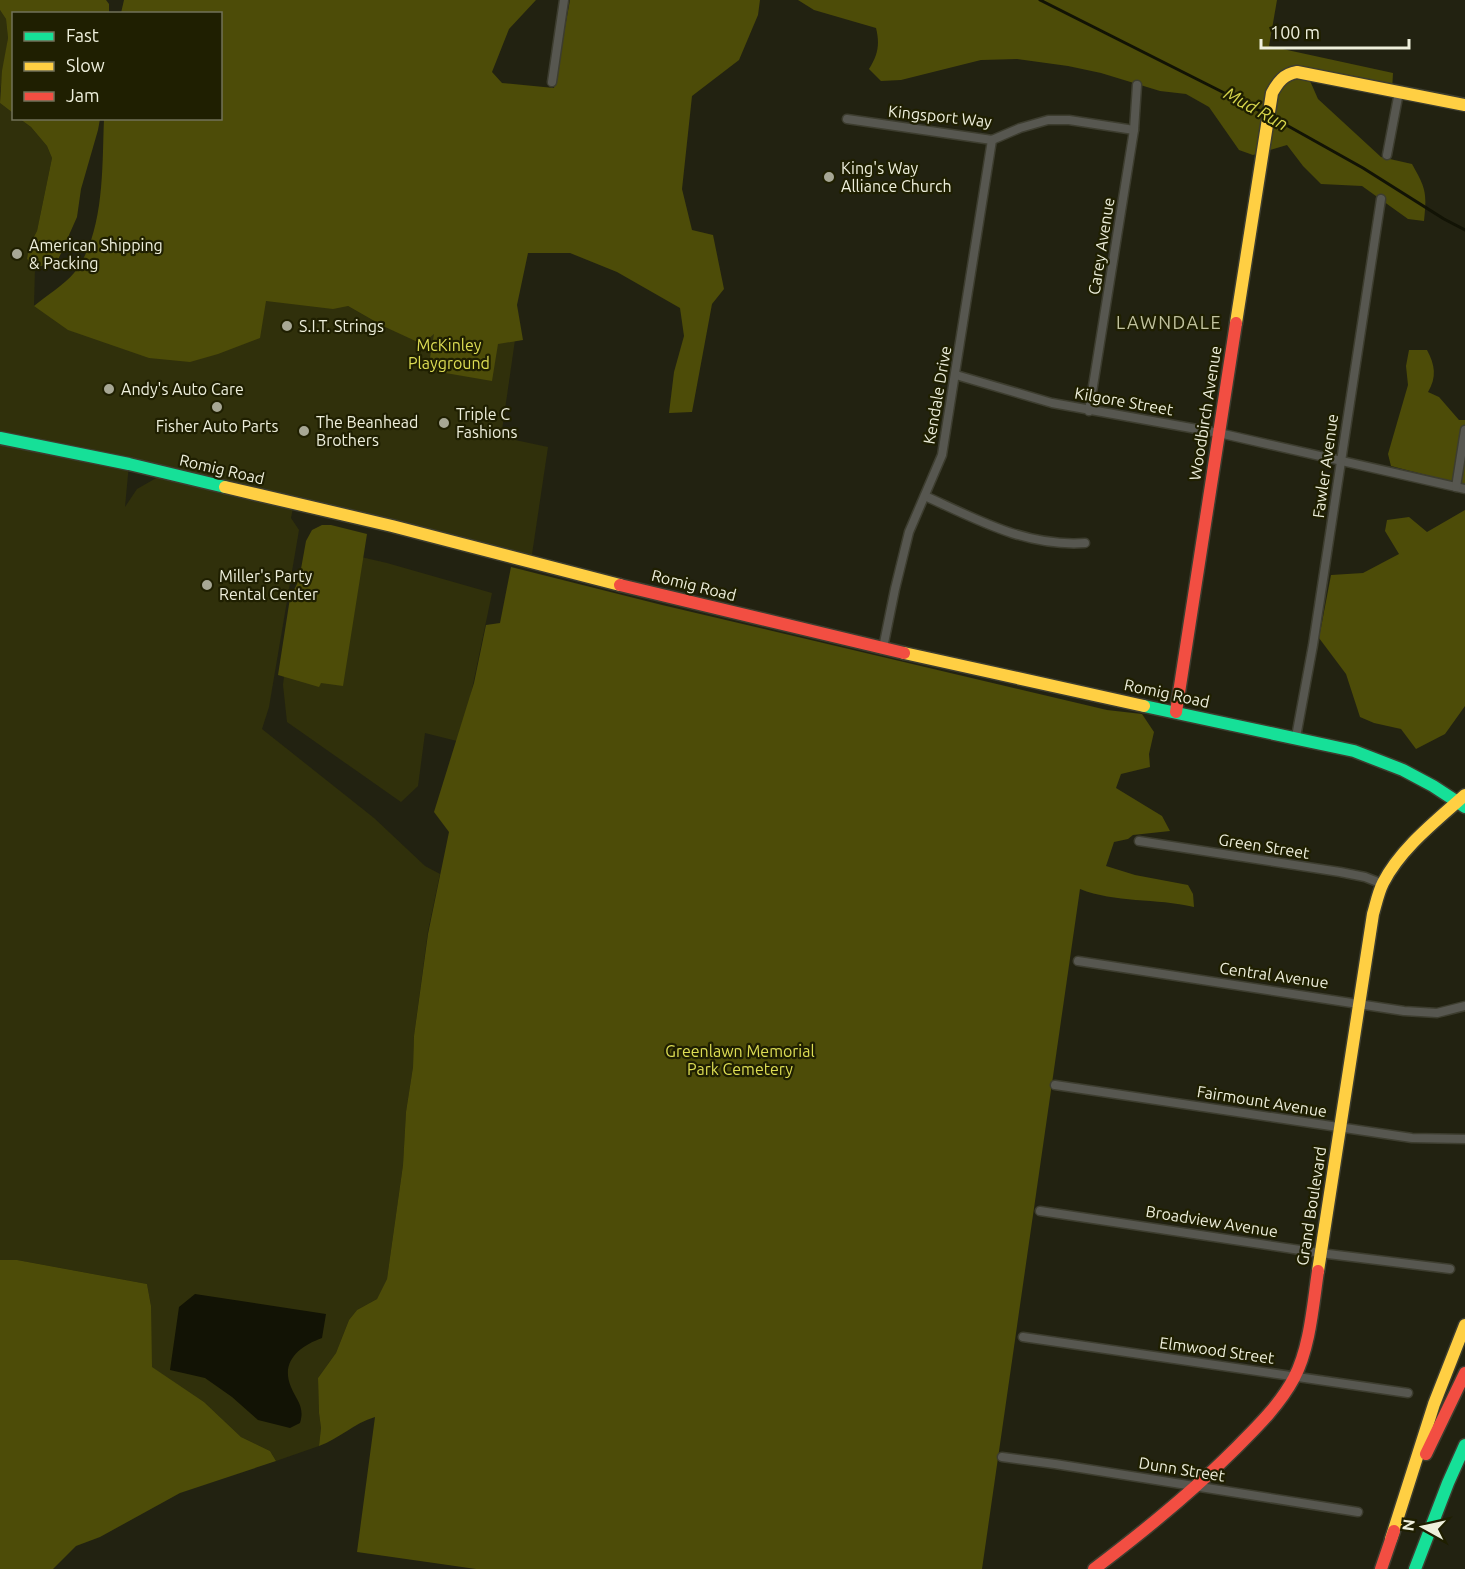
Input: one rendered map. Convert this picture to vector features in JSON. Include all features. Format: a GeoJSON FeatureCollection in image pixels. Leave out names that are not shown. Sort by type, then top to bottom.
{"type":"FeatureCollection","features":[{"type":"Feature","properties":{"kind":"main road","name":"Woodbirch Avenue"},"geometry":{"type":"LineString","coordinates":[[1176,712],[1266,127],[1276,85],[1286,75],[1297,72],[1399,92]]}},
{"type":"Feature","properties":{"kind":"main road"},"geometry":{"type":"LineString","coordinates":[[1399,92],[1465,105]]}},
{"type":"Feature","properties":{"kind":"main road","name":"Romig Road"},"geometry":{"type":"LineString","coordinates":[[0,438],[129,464],[392,526],[653,593],[976,670],[1345,748],[1380,759],[1463,801]]}},
{"type":"Feature","properties":{"kind":"main road","name":"Grand Boulevard"},"geometry":{"type":"LineString","coordinates":[[1094,1569],[1148,1529],[1197,1487],[1276,1406],[1294,1376],[1311,1319],[1373,914],[1383,884],[1401,859],[1463,801]]}},
{"type":"Feature","properties":{"kind":"main road"},"geometry":{"type":"LineString","coordinates":[[1381,1569],[1414,1462],[1465,1325]]}},
{"type":"Feature","properties":{"kind":"main road"},"geometry":{"type":"LineString","coordinates":[[1391,1539],[1420,1466],[1465,1373]]}},
{"type":"Feature","properties":{"kind":"main road"},"geometry":{"type":"LineString","coordinates":[[1415,1569],[1465,1445]]}},
{"type":"Feature","properties":{"kind":"street"},"geometry":{"type":"LineString","coordinates":[[552,82],[564,0]]}},
{"type":"Feature","properties":{"kind":"street","name":"Carey Avenue"},"geometry":{"type":"LineString","coordinates":[[1089,411],[1134,130],[1137,85]]}},
{"type":"Feature","properties":{"kind":"street"},"geometry":{"type":"LineString","coordinates":[[1387,155],[1399,92]]}},
{"type":"Feature","properties":{"kind":"street","name":"Kingsport Way"},"geometry":{"type":"LineString","coordinates":[[847,119],[992,140],[1020,128],[1048,120],[1069,120],[1134,130]]}},
{"type":"Feature","properties":{"kind":"street","name":"Kendale Drive"},"geometry":{"type":"LineString","coordinates":[[883,648],[909,532],[942,455],[992,140]]}},
{"type":"Feature","properties":{"kind":"street","name":"Fawler Avenue"},"geometry":{"type":"LineString","coordinates":[[1296,737],[1313,645],[1381,199]]}},
{"type":"Feature","properties":{"kind":"street","name":"Kilgore Street"},"geometry":{"type":"LineString","coordinates":[[956,375],[1052,403],[1219,433],[1465,489]]}},
{"type":"Feature","properties":{"kind":"street"},"geometry":{"type":"LineString","coordinates":[[1456,487],[1465,430]]}},
{"type":"Feature","properties":{"kind":"street"},"geometry":{"type":"LineString","coordinates":[[926,496],[1001,529],[1034,540],[1067,544],[1085,543]]}},
{"type":"Feature","properties":{"kind":"street","name":"Green Street"},"geometry":{"type":"LineString","coordinates":[[1139,841],[1340,872],[1365,877],[1383,884]]}},
{"type":"Feature","properties":{"kind":"street","name":"Central Avenue"},"geometry":{"type":"LineString","coordinates":[[1078,961],[1427,1013],[1444,1012],[1465,1006]]}},
{"type":"Feature","properties":{"kind":"street","name":"Fairmount Avenue"},"geometry":{"type":"LineString","coordinates":[[1055,1085],[1412,1138],[1465,1139]]}},
{"type":"Feature","properties":{"kind":"street","name":"Broadview Avenue"},"geometry":{"type":"LineString","coordinates":[[1040,1211],[1320,1253],[1450,1269]]}},
{"type":"Feature","properties":{"kind":"street","name":"Elmwood Street"},"geometry":{"type":"LineString","coordinates":[[1023,1337],[1408,1393]]}},
{"type":"Feature","properties":{"kind":"street","name":"Dunn Street"},"geometry":{"type":"LineString","coordinates":[[1002,1457],[1358,1512]]}},
{"type":"Feature","properties":{"kind":"shaded area"},"geometry":{"type":"Polygon","coordinates":[[[0,10],[6,19],[8,38],[0,92],[0,10]]]}},
{"type":"Feature","properties":{"kind":"shaded area"},"geometry":{"type":"Polygon","coordinates":[[[0,103],[12,112],[12,120],[21,120],[31,127],[47,146],[52,158],[37,231],[29,246],[27,259],[35,267],[34,306],[266,289],[348,306],[383,326],[515,340],[501,437],[548,447],[531,561],[294,503],[291,518],[299,530],[269,707],[262,729],[374,818],[425,866],[440,874],[428,931],[414,1036],[403,1165],[387,1279],[377,1299],[357,1310],[349,1320],[336,1353],[318,1378],[321,1428],[319,1446],[276,1461],[270,1451],[241,1437],[204,1402],[151,1367],[151,1306],[147,1284],[17,1260],[0,1260],[0,103]],[[129,464],[125,507],[137,489],[165,473],[129,464]]]}},
{"type":"Feature","properties":{"kind":"shaded area"},"geometry":{"type":"Polygon","coordinates":[[[309,545],[387,563],[492,593],[461,742],[425,733],[418,786],[401,802],[287,722],[283,685],[294,593],[309,545]]]}},
{"type":"Feature","properties":{"kind":"shaded area"},"geometry":{"type":"Polygon","coordinates":[[[195,1294],[326,1314],[322,1338],[300,1350],[290,1362],[288,1370],[291,1387],[301,1408],[300,1423],[290,1428],[258,1420],[232,1397],[205,1378],[170,1370],[179,1307],[195,1294]]]}},
{"type":"Feature","properties":{"kind":"green space"},"geometry":{"type":"Polygon","coordinates":[[[0,0],[106,0],[109,4],[109,12],[12,12],[12,112],[0,103],[2,71],[8,38],[6,19],[0,10],[0,0]]]}},
{"type":"Feature","properties":{"kind":"green space","name":"McKinley Playground"},"geometry":{"type":"Polygon","coordinates":[[[124,0],[536,0],[509,29],[492,72],[502,83],[554,88],[570,0],[760,0],[758,15],[739,60],[692,96],[682,189],[692,230],[713,235],[724,289],[712,304],[692,412],[669,413],[674,372],[684,336],[680,308],[617,272],[570,253],[528,253],[517,305],[523,340],[498,344],[492,381],[428,370],[434,334],[422,344],[383,326],[348,306],[333,309],[266,301],[260,338],[190,362],[149,358],[68,330],[34,306],[74,273],[91,239],[100,199],[104,120],[222,120],[222,12],[121,12],[124,0]]]}},
{"type":"Feature","properties":{"kind":"green space"},"geometry":{"type":"Polygon","coordinates":[[[798,0],[1277,0],[1269,46],[1393,73],[1392,91],[1307,74],[1318,99],[1381,157],[1412,164],[1424,191],[1424,221],[1408,219],[1362,186],[1321,184],[1287,145],[1253,155],[1239,150],[1209,107],[1186,94],[1160,91],[1101,73],[1068,66],[1017,59],[981,60],[901,80],[881,81],[869,69],[877,49],[876,28],[814,10],[798,0]]]}},
{"type":"Feature","properties":{"kind":"green space"},"geometry":{"type":"Polygon","coordinates":[[[21,120],[100,120],[81,189],[77,217],[58,260],[52,264],[35,267],[27,259],[29,246],[37,231],[52,158],[47,146],[31,127],[21,120]]]}},
{"type":"Feature","properties":{"kind":"green space"},"geometry":{"type":"Polygon","coordinates":[[[1409,350],[1427,350],[1434,371],[1428,392],[1439,397],[1459,420],[1465,420],[1465,485],[1391,466],[1388,454],[1408,385],[1406,366],[1409,350]]]}},
{"type":"Feature","properties":{"kind":"green space"},"geometry":{"type":"Polygon","coordinates":[[[1465,510],[1465,706],[1445,734],[1416,749],[1401,729],[1374,723],[1360,717],[1346,674],[1319,638],[1331,575],[1363,573],[1399,554],[1385,531],[1387,520],[1409,517],[1427,532],[1465,510]]]}},
{"type":"Feature","properties":{"kind":"green space"},"geometry":{"type":"Polygon","coordinates":[[[322,525],[367,534],[343,686],[321,683],[319,687],[278,675],[290,598],[299,580],[306,541],[312,530],[322,525]]]}},
{"type":"Feature","properties":{"kind":"green space","name":"Greenlawn Memorial Park Cemetery"},"geometry":{"type":"Polygon","coordinates":[[[511,567],[1107,710],[1142,714],[1154,732],[1149,754],[1150,767],[1121,774],[1116,788],[1162,816],[1170,831],[1133,835],[1128,839],[1114,842],[1106,866],[1135,875],[1188,885],[1193,894],[1194,907],[1107,896],[1080,889],[982,1569],[476,1569],[357,1552],[375,1417],[319,1446],[321,1428],[318,1378],[336,1353],[349,1320],[357,1310],[377,1299],[387,1279],[403,1165],[414,1036],[428,934],[449,832],[434,812],[474,683],[486,625],[500,623],[511,567]]]}},
{"type":"Feature","properties":{"kind":"green space"},"geometry":{"type":"Polygon","coordinates":[[[0,1260],[17,1260],[147,1284],[151,1306],[152,1367],[204,1402],[241,1437],[270,1451],[276,1461],[180,1493],[100,1537],[76,1546],[53,1569],[0,1569],[0,1260]]]}},
{"type":"Feature","properties":{"kind":"waterway","name":"Mud Run"},"geometry":{"type":"LineString","coordinates":[[1040,0],[1266,114]]}},
{"type":"Feature","properties":{"kind":"waterway","name":"Mud Run"},"geometry":{"type":"LineString","coordinates":[[1272,117],[1363,168],[1465,230]]}},
{"type":"Feature","properties":{"kind":"traffic: fast"},"geometry":{"type":"LineString","coordinates":[[0,438],[129,464],[225,487]]}},
{"type":"Feature","properties":{"kind":"traffic: fast"},"geometry":{"type":"LineString","coordinates":[[1144,706],[1354,751],[1403,770],[1465,807]]}},
{"type":"Feature","properties":{"kind":"traffic: fast"},"geometry":{"type":"LineString","coordinates":[[1415,1569],[1465,1445]]}},
{"type":"Feature","properties":{"kind":"traffic: slow"},"geometry":{"type":"LineString","coordinates":[[1236,323],[1272,93],[1282,79],[1297,72],[1465,105]]}},
{"type":"Feature","properties":{"kind":"traffic: slow"},"geometry":{"type":"LineString","coordinates":[[225,487],[392,526],[620,585]]}},
{"type":"Feature","properties":{"kind":"traffic: slow"},"geometry":{"type":"LineString","coordinates":[[904,653],[1144,706]]}},
{"type":"Feature","properties":{"kind":"traffic: slow"},"geometry":{"type":"LineString","coordinates":[[1318,1271],[1373,914],[1378,895],[1399,858],[1465,795]]}},
{"type":"Feature","properties":{"kind":"traffic: slow"},"geometry":{"type":"LineString","coordinates":[[1391,1539],[1434,1404],[1465,1325]]}},
{"type":"Feature","properties":{"kind":"traffic: jam"},"geometry":{"type":"LineString","coordinates":[[1176,712],[1236,323]]}},
{"type":"Feature","properties":{"kind":"traffic: jam"},"geometry":{"type":"LineString","coordinates":[[620,585],[904,653]]}},
{"type":"Feature","properties":{"kind":"traffic: jam"},"geometry":{"type":"LineString","coordinates":[[1094,1569],[1148,1527],[1217,1467],[1281,1398],[1294,1378],[1304,1353],[1318,1271]]}},
{"type":"Feature","properties":{"kind":"traffic: jam"},"geometry":{"type":"LineString","coordinates":[[1426,1454],[1465,1373]]}},
{"type":"Feature","properties":{"kind":"traffic: jam"},"geometry":{"type":"LineString","coordinates":[[1381,1569],[1394,1531]]}},
{"type":"Feature","properties":{"kind":"place","name":"King's Way Alliance Church"},"geometry":{"type":"Point","coordinates":[829,177]}},
{"type":"Feature","properties":{"kind":"place","name":"American Shipping & Packing"},"geometry":{"type":"Point","coordinates":[17,254]}},
{"type":"Feature","properties":{"kind":"place","name":"S.I.T. Strings"},"geometry":{"type":"Point","coordinates":[287,326]}},
{"type":"Feature","properties":{"kind":"place","name":"Andy's Auto Care"},"geometry":{"type":"Point","coordinates":[109,389]}},
{"type":"Feature","properties":{"kind":"place","name":"Fisher Auto Parts"},"geometry":{"type":"Point","coordinates":[217,407]}},
{"type":"Feature","properties":{"kind":"place","name":"Triple C Fashions"},"geometry":{"type":"Point","coordinates":[444,423]}},
{"type":"Feature","properties":{"kind":"place","name":"The Beanhead Brothers"},"geometry":{"type":"Point","coordinates":[304,431]}},
{"type":"Feature","properties":{"kind":"place","name":"Miller's Party Rental Center"},"geometry":{"type":"Point","coordinates":[207,585]}},
{"type":"Feature","properties":{"kind":"district","name":"LAWNDALE"},"geometry":{"type":"Point","coordinates":[1169,323]}}]}
